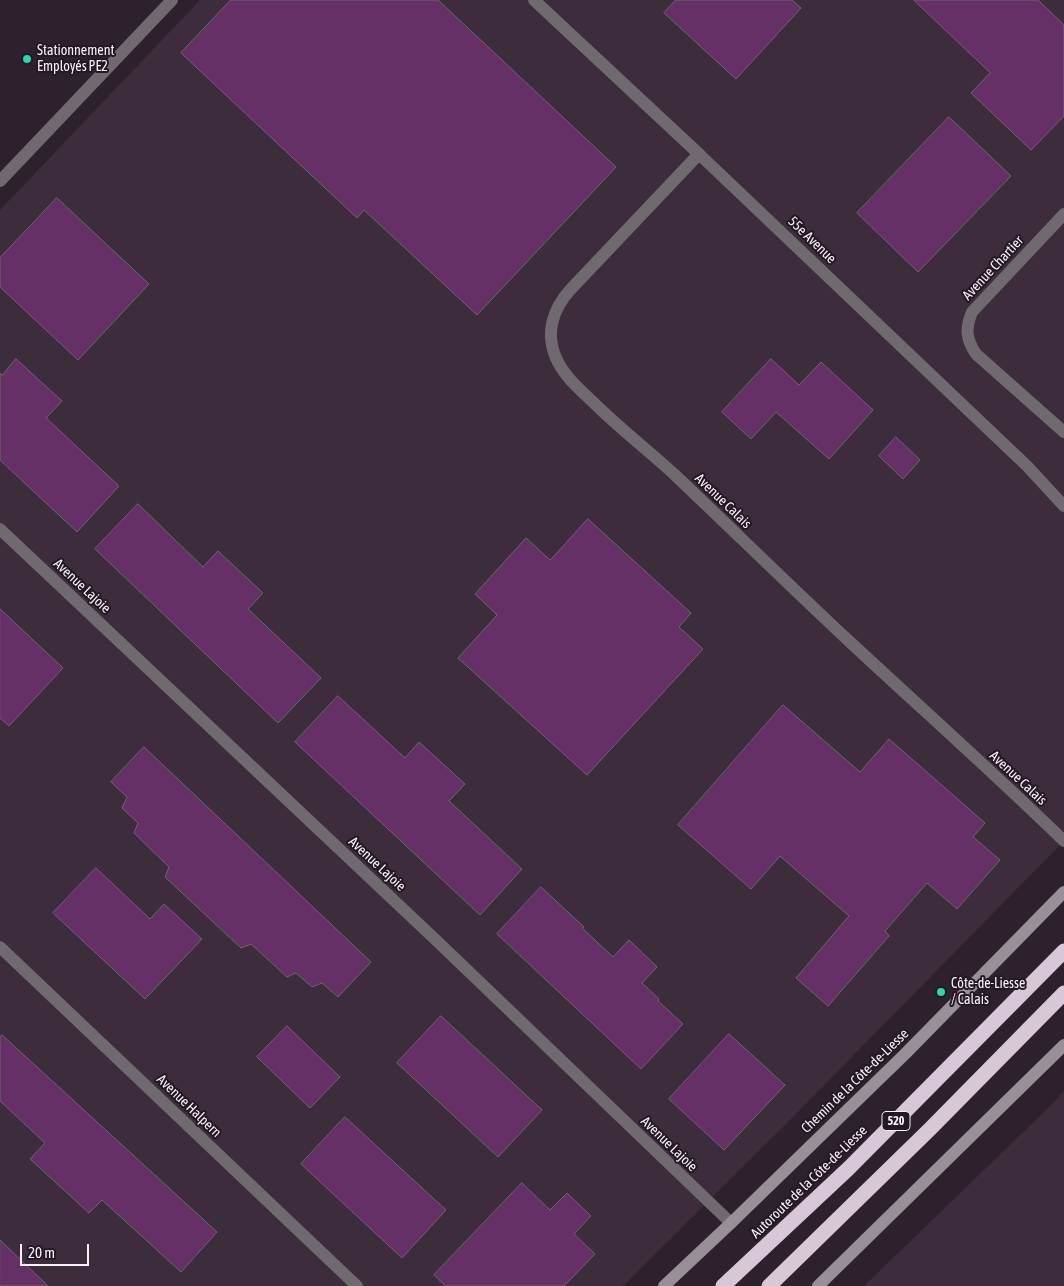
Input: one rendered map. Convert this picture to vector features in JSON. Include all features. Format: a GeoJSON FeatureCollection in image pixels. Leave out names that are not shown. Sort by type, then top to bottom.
{"type":"FeatureCollection","features":[{"type":"Feature","properties":{"kind":"highway","name":"Autoroute de la Côte-de-Liesse"},"geometry":{"type":"LineString","coordinates":[[723,1286],[849,1168],[1064,951]]}},
{"type":"Feature","properties":{"kind":"highway","name":"520"},"geometry":{"type":"LineString","coordinates":[[770,1286],[936,1123],[1064,993]]}},
{"type":"Feature","properties":{"kind":"main road","name":"Chemin de la Côte-de-Liesse"},"geometry":{"type":"LineString","coordinates":[[664,1286],[905,1054],[1064,892]]}},
{"type":"Feature","properties":{"kind":"main road"},"geometry":{"type":"LineString","coordinates":[[818,1286],[1064,1045]]}},
{"type":"Feature","properties":{"kind":"street"},"geometry":{"type":"LineString","coordinates":[[0,181],[172,0]]}},
{"type":"Feature","properties":{"kind":"street","name":"55e Avenue"},"geometry":{"type":"LineString","coordinates":[[534,0],[987,428],[1064,506]]}},
{"type":"Feature","properties":{"kind":"street","name":"Avenue Calais"},"geometry":{"type":"LineString","coordinates":[[699,154],[562,299],[556,309],[552,324],[551,341],[555,357],[563,371],[578,388],[612,421],[673,473],[1064,841]]}},
{"type":"Feature","properties":{"kind":"street","name":"Avenue Chartier"},"geometry":{"type":"LineString","coordinates":[[1064,214],[972,312],[967,333],[976,354],[1064,432]]}},
{"type":"Feature","properties":{"kind":"street","name":"Avenue Lajoie"},"geometry":{"type":"LineString","coordinates":[[0,529],[468,970],[730,1223]]}},
{"type":"Feature","properties":{"kind":"street","name":"Avenue Halpern"},"geometry":{"type":"LineString","coordinates":[[0,947],[357,1286]]}},
{"type":"Feature","properties":{"kind":"shaded area"},"geometry":{"type":"Polygon","coordinates":[[[200,0],[1064,0],[1064,841],[792,1118],[623,1286],[0,1286],[0,210],[200,0]]]}},
{"type":"Feature","properties":{"kind":"shaded area"},"geometry":{"type":"Polygon","coordinates":[[[1064,1091],[1064,1286],[864,1286],[1049,1107],[1064,1091]]]}},
{"type":"Feature","properties":{"kind":"building"},"geometry":{"type":"Polygon","coordinates":[[[231,0],[438,0],[616,167],[477,315],[364,210],[357,218],[181,53],[231,0]]]}},
{"type":"Feature","properties":{"kind":"building"},"geometry":{"type":"Polygon","coordinates":[[[676,0],[792,0],[801,8],[736,79],[664,13],[676,0]]]}},
{"type":"Feature","properties":{"kind":"building"},"geometry":{"type":"Polygon","coordinates":[[[914,0],[1038,0],[1064,25],[1064,116],[1031,150],[971,93],[990,73],[914,0]]]}},
{"type":"Feature","properties":{"kind":"building"},"geometry":{"type":"Polygon","coordinates":[[[949,117],[1011,176],[918,272],[857,213],[949,117]]]}},
{"type":"Feature","properties":{"kind":"building"},"geometry":{"type":"Polygon","coordinates":[[[57,198],[149,284],[78,360],[0,287],[0,258],[57,198]]]}},
{"type":"Feature","properties":{"kind":"building"},"geometry":{"type":"Polygon","coordinates":[[[16,359],[62,401],[46,418],[119,486],[77,532],[0,460],[0,373],[2,375],[16,359]]]}},
{"type":"Feature","properties":{"kind":"building"},"geometry":{"type":"Polygon","coordinates":[[[771,359],[799,385],[821,362],[873,410],[829,459],[776,412],[751,439],[722,412],[771,359]]]}},
{"type":"Feature","properties":{"kind":"building"},"geometry":{"type":"Polygon","coordinates":[[[896,437],[920,460],[903,479],[879,456],[896,437]]]}},
{"type":"Feature","properties":{"kind":"building"},"geometry":{"type":"Polygon","coordinates":[[[138,504],[203,567],[218,551],[263,593],[248,609],[321,678],[278,723],[95,549],[138,504]]]}},
{"type":"Feature","properties":{"kind":"building"},"geometry":{"type":"Polygon","coordinates":[[[588,519],[691,613],[679,627],[703,649],[587,775],[458,658],[497,615],[475,594],[526,538],[550,560],[588,519]]]}},
{"type":"Feature","properties":{"kind":"building"},"geometry":{"type":"Polygon","coordinates":[[[0,609],[63,668],[9,726],[0,718],[0,609]]]}},
{"type":"Feature","properties":{"kind":"building"},"geometry":{"type":"Polygon","coordinates":[[[338,696],[405,758],[419,742],[465,784],[449,801],[522,869],[480,915],[295,742],[338,696]]]}},
{"type":"Feature","properties":{"kind":"building"},"geometry":{"type":"Polygon","coordinates":[[[783,705],[860,772],[889,739],[985,823],[973,837],[1000,860],[957,909],[927,883],[885,931],[889,936],[828,1006],[796,978],[849,916],[780,856],[751,889],[678,825],[783,705]]]}},
{"type":"Feature","properties":{"kind":"building"},"geometry":{"type":"Polygon","coordinates":[[[144,747],[371,962],[338,997],[322,983],[312,987],[296,973],[287,977],[251,944],[241,948],[165,877],[169,867],[134,833],[138,823],[122,808],[127,797],[111,782],[144,747]]]}},
{"type":"Feature","properties":{"kind":"building"},"geometry":{"type":"Polygon","coordinates":[[[96,868],[150,919],[164,904],[202,939],[145,999],[53,913],[96,868]]]}},
{"type":"Feature","properties":{"kind":"building"},"geometry":{"type":"Polygon","coordinates":[[[541,887],[613,957],[629,940],[657,967],[642,983],[683,1024],[641,1069],[497,934],[541,887]]]}},
{"type":"Feature","properties":{"kind":"building"},"geometry":{"type":"Polygon","coordinates":[[[441,1016],[542,1110],[498,1157],[397,1063],[441,1016]]]}},
{"type":"Feature","properties":{"kind":"building"},"geometry":{"type":"Polygon","coordinates":[[[287,1026],[340,1077],[310,1108],[257,1057],[287,1026]]]}},
{"type":"Feature","properties":{"kind":"building"},"geometry":{"type":"Polygon","coordinates":[[[729,1034],[785,1085],[724,1150],[669,1099],[729,1034]]]}},
{"type":"Feature","properties":{"kind":"building"},"geometry":{"type":"Polygon","coordinates":[[[2,1035],[217,1232],[181,1272],[102,1200],[89,1213],[30,1159],[45,1143],[0,1101],[0,1037],[2,1035]]]}},
{"type":"Feature","properties":{"kind":"building"},"geometry":{"type":"Polygon","coordinates":[[[345,1117],[446,1210],[402,1258],[301,1164],[345,1117]]]}},
{"type":"Feature","properties":{"kind":"building"},"geometry":{"type":"Polygon","coordinates":[[[522,1183],[550,1210],[567,1193],[591,1216],[574,1234],[595,1254],[564,1286],[446,1286],[434,1275],[522,1183]]]}},
{"type":"Feature","properties":{"kind":"building"},"geometry":{"type":"Polygon","coordinates":[[[0,1240],[48,1286],[0,1286],[0,1240]]]}},
{"type":"Feature","properties":{"kind":"place","name":"Stationnement Employés PE2"},"geometry":{"type":"Point","coordinates":[27,59]}},
{"type":"Feature","properties":{"kind":"place","name":"Côte-de-Liesse / Calais"},"geometry":{"type":"Point","coordinates":[941,992]}}]}
